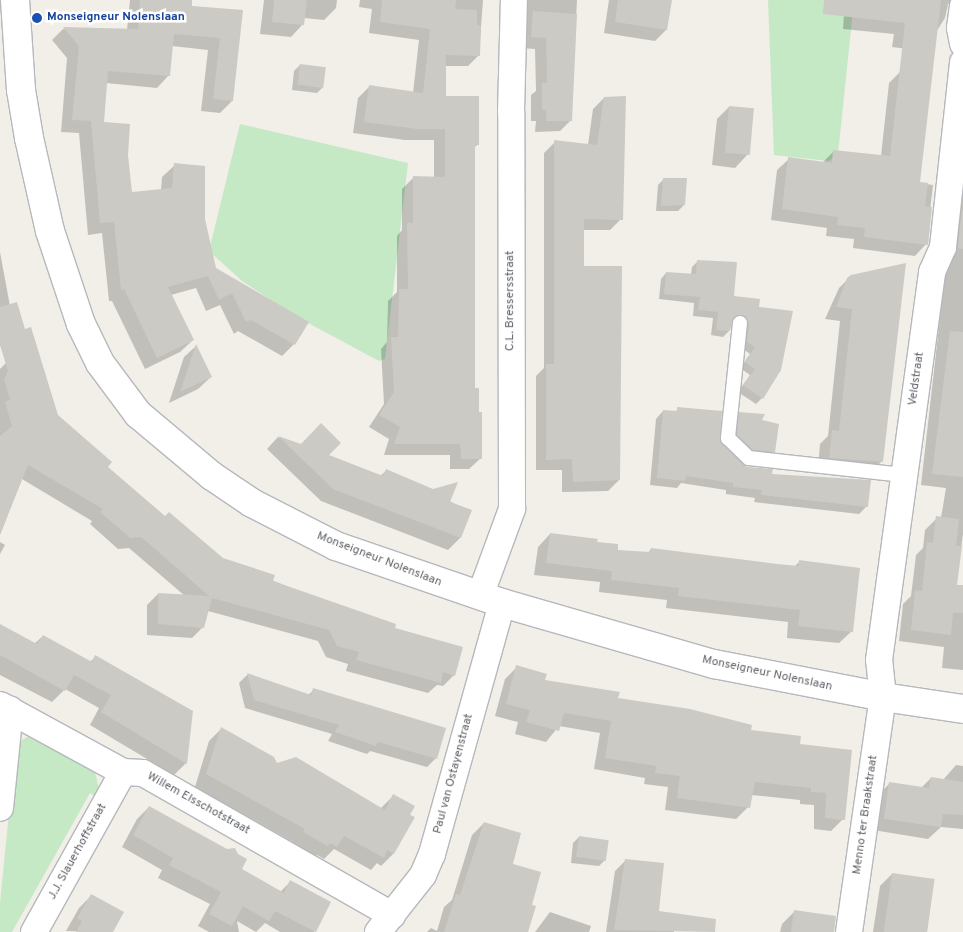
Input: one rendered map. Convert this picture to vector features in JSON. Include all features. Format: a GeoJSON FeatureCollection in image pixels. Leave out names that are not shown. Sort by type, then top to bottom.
{"type":"FeatureCollection","features":[{"type":"Feature","properties":{"kind":"street","name":"Monseigneur Nolenslaan"},"geometry":{"type":"LineString","coordinates":[[15,0],[21,90],[50,231],[81,324],[100,363],[117,388],[164,438],[252,503],[336,546],[491,600],[714,664],[883,697],[963,709]]}},
{"type":"Feature","properties":{"kind":"street","name":"C.L. Bressersstraat"},"geometry":{"type":"LineString","coordinates":[[491,600],[512,509],[511,112],[514,0]]}},
{"type":"Feature","properties":{"kind":"street"},"geometry":{"type":"LineString","coordinates":[[963,6],[960,28],[963,44]]}},
{"type":"Feature","properties":{"kind":"street","name":"Veldstraat"},"geometry":{"type":"LineString","coordinates":[[883,697],[879,660],[932,272],[943,247],[963,62]]}},
{"type":"Feature","properties":{"kind":"street","name":"Paul van Ostayenstraat"},"geometry":{"type":"LineString","coordinates":[[385,923],[423,875],[432,854],[491,600]]}},
{"type":"Feature","properties":{"kind":"street","name":"Menno ter Braakstraat"},"geometry":{"type":"LineString","coordinates":[[849,932],[883,697]]}},
{"type":"Feature","properties":{"kind":"street"},"geometry":{"type":"LineString","coordinates":[[0,808],[5,707]]}},
{"type":"Feature","properties":{"kind":"street","name":"Willem Elsschotstraat"},"geometry":{"type":"LineString","coordinates":[[5,707],[123,772],[143,773],[385,923]]}},
{"type":"Feature","properties":{"kind":"street","name":"J.J. Slauerhoffstraat"},"geometry":{"type":"LineString","coordinates":[[34,932],[123,772]]}},
{"type":"Feature","properties":{"kind":"lane"},"geometry":{"type":"LineString","coordinates":[[740,323],[728,438],[749,458],[904,475]]}},
{"type":"Feature","properties":{"kind":"green space"},"geometry":{"type":"Polygon","coordinates":[[[768,0],[854,0],[838,154],[829,161],[774,155],[768,0]]]}},
{"type":"Feature","properties":{"kind":"green space"},"geometry":{"type":"Polygon","coordinates":[[[240,124],[408,163],[385,359],[379,361],[297,317],[242,281],[209,251],[240,124]]]}},
{"type":"Feature","properties":{"kind":"green space"},"geometry":{"type":"Polygon","coordinates":[[[31,735],[95,772],[99,789],[96,797],[90,793],[12,932],[0,932],[0,903],[16,743],[31,735]]]}},
{"type":"Feature","properties":{"kind":"building"},"geometry":{"type":"Polygon","coordinates":[[[140,0],[192,0],[192,6],[243,10],[233,101],[213,99],[220,38],[174,34],[170,76],[108,71],[104,122],[130,124],[128,155],[132,192],[172,188],[174,163],[205,166],[205,219],[216,268],[309,322],[295,345],[251,320],[246,322],[232,293],[219,300],[208,276],[168,287],[194,340],[157,358],[124,289],[121,290],[114,222],[100,223],[91,121],[72,120],[79,46],[63,27],[138,29],[140,0]]]}},
{"type":"Feature","properties":{"kind":"building"},"geometry":{"type":"Polygon","coordinates":[[[274,0],[307,0],[304,25],[272,22],[274,0]]]}},
{"type":"Feature","properties":{"kind":"building"},"geometry":{"type":"Polygon","coordinates":[[[382,0],[456,0],[455,9],[477,10],[477,25],[481,26],[480,56],[446,55],[446,96],[479,96],[479,145],[475,145],[475,388],[479,388],[479,412],[482,412],[482,459],[461,459],[460,444],[394,444],[400,427],[379,415],[394,392],[391,337],[398,337],[399,289],[408,289],[407,223],[413,223],[413,176],[445,177],[445,129],[417,129],[364,122],[369,85],[423,93],[430,29],[380,22],[382,0]]]}},
{"type":"Feature","properties":{"kind":"building"},"geometry":{"type":"Polygon","coordinates":[[[618,0],[672,0],[667,30],[615,22],[618,0]]]}},
{"type":"Feature","properties":{"kind":"building"},"geometry":{"type":"Polygon","coordinates":[[[824,0],[941,0],[920,182],[928,183],[925,206],[932,207],[928,245],[864,237],[865,228],[837,225],[838,217],[782,209],[788,157],[832,163],[833,150],[890,156],[905,23],[823,14],[824,0]]]}},
{"type":"Feature","properties":{"kind":"building"},"geometry":{"type":"Polygon","coordinates":[[[533,11],[577,14],[572,121],[546,121],[546,110],[542,110],[542,83],[547,83],[546,38],[531,37],[533,11]]]}},
{"type":"Feature","properties":{"kind":"building"},"geometry":{"type":"Polygon","coordinates":[[[300,64],[326,67],[323,88],[297,85],[300,64]]]}},
{"type":"Feature","properties":{"kind":"building"},"geometry":{"type":"Polygon","coordinates":[[[626,96],[623,220],[584,219],[584,266],[622,266],[620,480],[573,482],[572,459],[546,460],[546,364],[554,364],[554,140],[597,145],[604,97],[626,96]]]}},
{"type":"Feature","properties":{"kind":"building"},"geometry":{"type":"Polygon","coordinates":[[[729,106],[754,108],[750,155],[725,153],[729,106]]]}},
{"type":"Feature","properties":{"kind":"building"},"geometry":{"type":"Polygon","coordinates":[[[663,178],[687,178],[685,205],[661,206],[663,178]]]}},
{"type":"Feature","properties":{"kind":"building"},"geometry":{"type":"Polygon","coordinates":[[[963,210],[963,249],[958,248],[963,210]]]}},
{"type":"Feature","properties":{"kind":"building"},"geometry":{"type":"Polygon","coordinates":[[[697,260],[737,262],[734,296],[760,299],[759,307],[793,311],[781,370],[763,399],[743,385],[755,369],[745,362],[755,347],[747,342],[749,323],[745,316],[733,318],[730,331],[716,330],[718,312],[698,310],[700,297],[664,294],[666,272],[696,274],[697,260]]]}},
{"type":"Feature","properties":{"kind":"building"},"geometry":{"type":"Polygon","coordinates":[[[906,263],[883,462],[829,458],[832,430],[839,431],[852,309],[836,307],[847,278],[851,275],[906,263]]]}},
{"type":"Feature","properties":{"kind":"building"},"geometry":{"type":"Polygon","coordinates":[[[17,302],[25,329],[31,327],[58,415],[112,462],[108,467],[165,516],[169,512],[223,558],[275,575],[273,581],[396,624],[395,628],[463,647],[455,676],[443,672],[441,683],[356,660],[359,652],[337,646],[329,630],[212,598],[204,628],[158,624],[158,593],[209,596],[141,537],[130,538],[100,512],[103,509],[28,465],[0,534],[0,436],[12,426],[5,402],[10,400],[4,379],[8,371],[0,345],[0,307],[17,302]]]}},
{"type":"Feature","properties":{"kind":"building"},"geometry":{"type":"Polygon","coordinates":[[[950,331],[963,332],[963,477],[932,474],[950,331]]]}},
{"type":"Feature","properties":{"kind":"building"},"geometry":{"type":"Polygon","coordinates":[[[196,344],[212,377],[180,392],[196,344]]]}},
{"type":"Feature","properties":{"kind":"building"},"geometry":{"type":"Polygon","coordinates":[[[677,407],[722,411],[720,441],[747,467],[773,469],[772,474],[871,480],[868,507],[761,495],[762,490],[733,487],[733,483],[686,476],[685,481],[657,478],[663,410],[677,411],[677,407]]]}},
{"type":"Feature","properties":{"kind":"building"},"geometry":{"type":"Polygon","coordinates":[[[739,412],[765,414],[762,420],[779,424],[775,452],[753,450],[737,435],[739,412]]]}},
{"type":"Feature","properties":{"kind":"building"},"geometry":{"type":"Polygon","coordinates":[[[321,423],[341,443],[329,455],[383,476],[386,469],[433,489],[458,482],[450,502],[472,510],[461,538],[333,489],[278,436],[301,444],[321,423]]]}},
{"type":"Feature","properties":{"kind":"building"},"geometry":{"type":"Polygon","coordinates":[[[936,516],[959,519],[956,546],[962,546],[957,585],[963,585],[963,613],[953,613],[951,635],[911,630],[915,590],[922,591],[927,542],[933,543],[936,516]]]}},
{"type":"Feature","properties":{"kind":"building"},"geometry":{"type":"Polygon","coordinates":[[[550,533],[598,539],[597,542],[618,544],[618,550],[650,552],[651,548],[777,564],[799,566],[799,560],[860,568],[853,632],[798,626],[800,610],[678,596],[679,588],[611,580],[612,571],[546,563],[550,533]]]}},
{"type":"Feature","properties":{"kind":"building"},"geometry":{"type":"Polygon","coordinates":[[[0,624],[37,644],[43,635],[92,662],[95,655],[193,711],[187,764],[101,712],[111,695],[74,675],[65,691],[0,655],[0,624]]]}},
{"type":"Feature","properties":{"kind":"building"},"geometry":{"type":"Polygon","coordinates":[[[516,665],[547,674],[545,680],[620,692],[618,698],[690,709],[752,725],[751,730],[801,736],[800,744],[852,750],[845,820],[825,818],[826,793],[811,792],[811,788],[755,782],[750,808],[677,798],[680,776],[655,773],[656,766],[605,758],[611,721],[564,713],[559,731],[526,722],[530,710],[506,704],[516,665]]]}},
{"type":"Feature","properties":{"kind":"building"},"geometry":{"type":"Polygon","coordinates":[[[247,673],[311,695],[313,688],[446,728],[437,759],[378,742],[376,746],[335,732],[339,725],[254,700],[247,673]]]}},
{"type":"Feature","properties":{"kind":"building"},"geometry":{"type":"Polygon","coordinates":[[[221,727],[274,757],[277,763],[296,757],[385,810],[393,794],[415,806],[410,815],[415,817],[394,854],[387,850],[384,858],[344,836],[337,847],[330,843],[328,846],[303,832],[305,829],[206,774],[221,727]]]}},
{"type":"Feature","properties":{"kind":"building"},"geometry":{"type":"Polygon","coordinates":[[[931,777],[963,782],[963,815],[943,814],[941,827],[884,819],[889,782],[929,788],[931,777]]]}},
{"type":"Feature","properties":{"kind":"building"},"geometry":{"type":"Polygon","coordinates":[[[149,806],[227,849],[235,848],[238,854],[247,859],[242,869],[284,893],[290,880],[331,902],[316,932],[275,911],[269,921],[243,906],[232,926],[209,914],[221,892],[169,865],[173,858],[133,835],[149,806]]]}},
{"type":"Feature","properties":{"kind":"building"},"geometry":{"type":"Polygon","coordinates":[[[484,822],[521,833],[513,864],[541,872],[532,905],[536,906],[528,932],[444,932],[456,894],[460,895],[484,822]]]}},
{"type":"Feature","properties":{"kind":"building"},"geometry":{"type":"Polygon","coordinates":[[[579,836],[609,840],[606,861],[576,857],[579,836]]]}},
{"type":"Feature","properties":{"kind":"building"},"geometry":{"type":"Polygon","coordinates":[[[625,859],[664,863],[659,911],[716,919],[715,932],[614,930],[625,859]]]}},
{"type":"Feature","properties":{"kind":"building"},"geometry":{"type":"Polygon","coordinates":[[[892,873],[935,879],[927,932],[884,932],[892,873]]]}},
{"type":"Feature","properties":{"kind":"building"},"geometry":{"type":"Polygon","coordinates":[[[91,894],[124,912],[113,932],[76,932],[82,921],[77,918],[91,894]]]}},
{"type":"Feature","properties":{"kind":"building"},"geometry":{"type":"Polygon","coordinates":[[[794,910],[836,916],[834,932],[791,932],[794,910]]]}},
{"type":"Feature","properties":{"kind":"place","name":"Monseigneur Nolenslaan"},"geometry":{"type":"Point","coordinates":[37,18]}}]}
